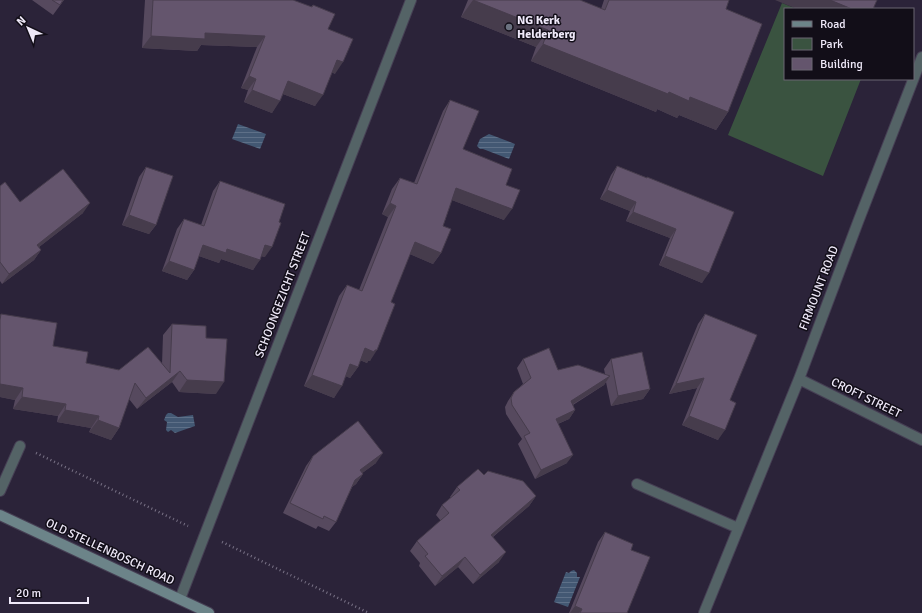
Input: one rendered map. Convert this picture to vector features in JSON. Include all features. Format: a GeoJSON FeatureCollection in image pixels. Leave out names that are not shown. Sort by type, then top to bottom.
{"type":"FeatureCollection","features":[{"type":"Feature","properties":{"kind":"street","name":"SCHOONGEZICHT STREET"},"geometry":{"type":"LineString","coordinates":[[180,599],[411,0]]}},
{"type":"Feature","properties":{"kind":"street","name":"FIRMOUNT ROAD"},"geometry":{"type":"LineString","coordinates":[[914,78],[922,57]]}},
{"type":"Feature","properties":{"kind":"street","name":"FIRMOUNT ROAD"},"geometry":{"type":"LineString","coordinates":[[704,613],[798,379],[913,80]]}},
{"type":"Feature","properties":{"kind":"street","name":"CROFT STREET"},"geometry":{"type":"LineString","coordinates":[[798,379],[922,440]]}},
{"type":"Feature","properties":{"kind":"street"},"geometry":{"type":"LineString","coordinates":[[0,491],[20,446]]}},
{"type":"Feature","properties":{"kind":"street"},"geometry":{"type":"LineString","coordinates":[[636,484],[738,528]]}},
{"type":"Feature","properties":{"kind":"street","name":"OLD STELLENBOSCH ROAD"},"geometry":{"type":"LineString","coordinates":[[0,515],[209,613]]}},
{"type":"Feature","properties":{"kind":"path"},"geometry":{"type":"LineString","coordinates":[[20,446],[369,613]]}},
{"type":"Feature","properties":{"kind":"green space"},"geometry":{"type":"Polygon","coordinates":[[[782,3],[794,8],[784,8],[784,80],[861,80],[823,176],[728,135],[782,3]]]}},
{"type":"Feature","properties":{"kind":"water"},"geometry":{"type":"Polygon","coordinates":[[[238,124],[266,134],[260,149],[232,139],[238,124]]]}},
{"type":"Feature","properties":{"kind":"water"},"geometry":{"type":"Polygon","coordinates":[[[489,134],[515,144],[509,159],[480,149],[477,146],[480,139],[489,134]]]}},
{"type":"Feature","properties":{"kind":"water"},"geometry":{"type":"Polygon","coordinates":[[[168,413],[178,417],[193,415],[195,426],[175,433],[171,430],[168,432],[166,430],[167,422],[164,420],[168,413]]]}},
{"type":"Feature","properties":{"kind":"water"},"geometry":{"type":"Polygon","coordinates":[[[574,570],[577,573],[577,577],[580,577],[568,607],[554,602],[566,572],[569,573],[574,570]]]}},
{"type":"Feature","properties":{"kind":"building"},"geometry":{"type":"Polygon","coordinates":[[[52,0],[63,0],[60,5],[52,0]]]}},
{"type":"Feature","properties":{"kind":"building"},"geometry":{"type":"Polygon","coordinates":[[[153,0],[293,0],[312,7],[313,5],[335,14],[328,29],[353,39],[343,62],[337,60],[323,95],[288,81],[280,101],[252,90],[256,79],[249,76],[265,36],[205,33],[205,39],[151,36],[153,0]]]}},
{"type":"Feature","properties":{"kind":"building"},"geometry":{"type":"Polygon","coordinates":[[[473,0],[580,0],[605,10],[609,0],[729,0],[726,9],[762,24],[728,112],[690,97],[689,101],[669,92],[668,94],[543,44],[548,30],[473,0]]]}},
{"type":"Feature","properties":{"kind":"building"},"geometry":{"type":"Polygon","coordinates":[[[830,0],[877,0],[873,8],[850,8],[830,0]]]}},
{"type":"Feature","properties":{"kind":"building"},"geometry":{"type":"Polygon","coordinates":[[[450,100],[479,111],[463,149],[512,169],[506,185],[520,190],[512,209],[456,188],[443,226],[451,229],[441,253],[415,242],[391,302],[395,304],[377,350],[374,352],[365,348],[358,367],[350,364],[342,386],[312,375],[347,285],[362,291],[396,206],[390,203],[400,178],[417,184],[450,100]]]}},
{"type":"Feature","properties":{"kind":"building"},"geometry":{"type":"Polygon","coordinates":[[[617,166],[734,212],[709,273],[665,256],[676,229],[633,212],[636,202],[607,190],[617,166]]]}},
{"type":"Feature","properties":{"kind":"building"},"geometry":{"type":"Polygon","coordinates":[[[146,167],[173,176],[156,225],[129,215],[146,167]]]}},
{"type":"Feature","properties":{"kind":"building"},"geometry":{"type":"Polygon","coordinates":[[[63,169],[90,203],[37,245],[41,250],[9,274],[0,262],[0,186],[5,182],[20,202],[63,169]]]}},
{"type":"Feature","properties":{"kind":"building"},"geometry":{"type":"Polygon","coordinates":[[[220,181],[285,204],[279,222],[281,223],[272,247],[265,245],[260,260],[227,249],[226,253],[203,245],[194,270],[169,261],[184,219],[204,226],[220,181]]]}},
{"type":"Feature","properties":{"kind":"building"},"geometry":{"type":"Polygon","coordinates":[[[1,314],[57,323],[53,346],[88,352],[86,363],[119,370],[148,347],[170,373],[172,324],[206,326],[206,338],[227,339],[224,382],[187,380],[180,371],[146,398],[135,383],[119,428],[98,420],[99,416],[65,410],[66,404],[22,397],[23,388],[0,384],[1,314]]]}},
{"type":"Feature","properties":{"kind":"building"},"geometry":{"type":"Polygon","coordinates":[[[705,314],[757,335],[730,400],[736,403],[725,430],[689,416],[704,378],[676,384],[705,314]]]}},
{"type":"Feature","properties":{"kind":"building"},"geometry":{"type":"Polygon","coordinates":[[[549,348],[558,370],[578,365],[610,376],[571,401],[575,410],[556,419],[573,455],[541,470],[524,436],[530,433],[512,405],[511,398],[514,392],[531,378],[523,359],[549,348]]]}},
{"type":"Feature","properties":{"kind":"building"},"geometry":{"type":"Polygon","coordinates":[[[642,352],[650,389],[618,396],[611,359],[642,352]]]}},
{"type":"Feature","properties":{"kind":"building"},"geometry":{"type":"Polygon","coordinates":[[[358,421],[383,453],[360,470],[363,474],[355,480],[336,522],[324,516],[323,519],[290,503],[313,456],[358,421]]]}},
{"type":"Feature","properties":{"kind":"building"},"geometry":{"type":"Polygon","coordinates":[[[478,469],[484,475],[488,471],[523,481],[536,496],[491,535],[506,552],[480,575],[465,557],[442,576],[425,556],[428,554],[417,541],[449,513],[442,505],[460,490],[457,487],[478,469]]]}},
{"type":"Feature","properties":{"kind":"building"},"geometry":{"type":"Polygon","coordinates":[[[605,532],[633,544],[631,550],[650,557],[627,613],[580,613],[582,609],[575,606],[605,532]]]}},
{"type":"Feature","properties":{"kind":"place","name":"NG Kerk Helderberg"},"geometry":{"type":"Point","coordinates":[509,27]}}]}
